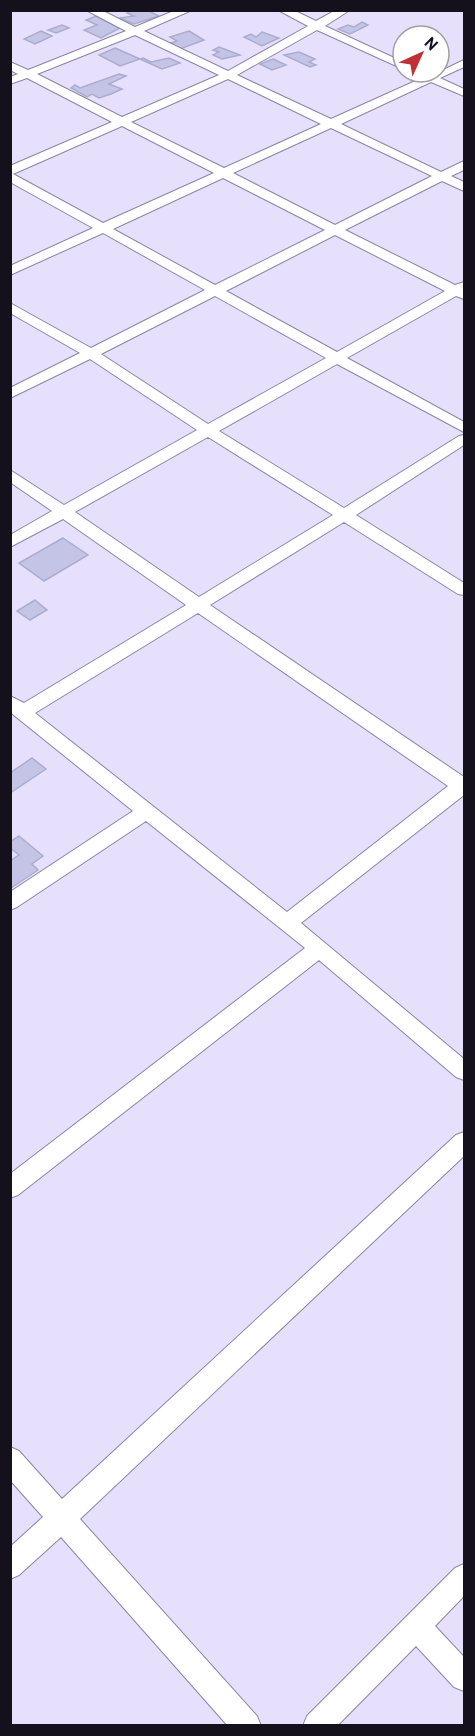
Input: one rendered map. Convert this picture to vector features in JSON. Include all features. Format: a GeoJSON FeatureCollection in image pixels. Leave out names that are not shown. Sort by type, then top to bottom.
{"type":"FeatureCollection","features":[{"type":"Feature","properties":{"kind":"street"},"geometry":{"type":"LineString","coordinates":[[91,10],[465,187]]}},
{"type":"Feature","properties":{"kind":"street"},"geometry":{"type":"LineString","coordinates":[[10,81],[187,10]]}},
{"type":"Feature","properties":{"kind":"street"},"geometry":{"type":"LineString","coordinates":[[283,10],[391,61]]}},
{"type":"Feature","properties":{"kind":"street"},"geometry":{"type":"LineString","coordinates":[[10,171],[228,75],[345,10]]}},
{"type":"Feature","properties":{"kind":"street"},"geometry":{"type":"LineString","coordinates":[[451,70],[465,63]]}},
{"type":"Feature","properties":{"kind":"street"},"geometry":{"type":"LineString","coordinates":[[10,65],[334,230],[462,291]]}},
{"type":"Feature","properties":{"kind":"street"},"geometry":{"type":"LineString","coordinates":[[10,271],[421,84]]}},
{"type":"Feature","properties":{"kind":"street"},"geometry":{"type":"LineString","coordinates":[[444,84],[465,93]]}},
{"type":"Feature","properties":{"kind":"street"},"geometry":{"type":"LineString","coordinates":[[10,394],[465,165]]}},
{"type":"Feature","properties":{"kind":"street"},"geometry":{"type":"LineString","coordinates":[[10,177],[465,429]]}},
{"type":"Feature","properties":{"kind":"street"},"geometry":{"type":"LineString","coordinates":[[10,542],[462,291]]}},
{"type":"Feature","properties":{"kind":"street"},"geometry":{"type":"LineString","coordinates":[[10,307],[92,354],[209,431],[465,590]]}},
{"type":"Feature","properties":{"kind":"street"},"geometry":{"type":"LineString","coordinates":[[465,439],[201,604],[17,707],[319,948],[465,1071]]}},
{"type":"Feature","properties":{"kind":"street"},"geometry":{"type":"LineString","coordinates":[[10,475],[464,786],[287,923]]}},
{"type":"Feature","properties":{"kind":"street"},"geometry":{"type":"LineString","coordinates":[[10,902],[147,811]]}},
{"type":"Feature","properties":{"kind":"street"},"geometry":{"type":"LineString","coordinates":[[10,1188],[319,948]]}},
{"type":"Feature","properties":{"kind":"street"},"geometry":{"type":"LineString","coordinates":[[10,1566],[465,1142]]}},
{"type":"Feature","properties":{"kind":"street"},"geometry":{"type":"LineString","coordinates":[[10,1460],[247,1725]]}},
{"type":"Feature","properties":{"kind":"street"},"geometry":{"type":"LineString","coordinates":[[317,1725],[465,1577]]}},
{"type":"Feature","properties":{"kind":"street"},"geometry":{"type":"LineString","coordinates":[[417,1627],[465,1677]]}},
{"type":"Feature","properties":{"kind":"building"},"geometry":{"type":"Polygon","coordinates":[[[134,10],[147,10],[159,16],[134,24],[120,18],[134,16],[127,13],[134,10]]]}},
{"type":"Feature","properties":{"kind":"building"},"geometry":{"type":"Polygon","coordinates":[[[96,16],[120,28],[101,38],[84,30],[97,25],[86,20],[96,16]]]}},
{"type":"Feature","properties":{"kind":"building"},"geometry":{"type":"Polygon","coordinates":[[[362,22],[368,25],[350,34],[338,29],[348,25],[354,27],[362,22]]]}},
{"type":"Feature","properties":{"kind":"building"},"geometry":{"type":"Polygon","coordinates":[[[62,25],[69,28],[56,33],[48,30],[62,25]]]}},
{"type":"Feature","properties":{"kind":"building"},"geometry":{"type":"Polygon","coordinates":[[[41,31],[52,36],[35,44],[24,39],[41,31]]]}},
{"type":"Feature","properties":{"kind":"building"},"geometry":{"type":"Polygon","coordinates":[[[189,31],[204,40],[180,49],[171,43],[177,41],[170,37],[189,31]]]}},
{"type":"Feature","properties":{"kind":"building"},"geometry":{"type":"Polygon","coordinates":[[[262,32],[279,38],[262,46],[244,37],[251,34],[256,37],[262,32]]]}},
{"type":"Feature","properties":{"kind":"building"},"geometry":{"type":"Polygon","coordinates":[[[219,47],[240,55],[222,59],[213,55],[219,52],[213,50],[219,47]]]}},
{"type":"Feature","properties":{"kind":"building"},"geometry":{"type":"Polygon","coordinates":[[[115,48],[140,59],[120,66],[99,55],[115,48]]]}},
{"type":"Feature","properties":{"kind":"building"},"geometry":{"type":"Polygon","coordinates":[[[299,52],[315,59],[309,62],[316,65],[310,67],[284,55],[299,52]]]}},
{"type":"Feature","properties":{"kind":"building"},"geometry":{"type":"Polygon","coordinates":[[[169,58],[180,63],[162,69],[140,59],[151,62],[169,58]]]}},
{"type":"Feature","properties":{"kind":"building"},"geometry":{"type":"Polygon","coordinates":[[[273,59],[286,65],[272,70],[260,64],[273,59]]]}},
{"type":"Feature","properties":{"kind":"building"},"geometry":{"type":"Polygon","coordinates":[[[119,74],[126,76],[109,84],[122,89],[99,98],[92,94],[87,97],[71,88],[75,85],[80,88],[119,74]]]}},
{"type":"Feature","properties":{"kind":"building"},"geometry":{"type":"Polygon","coordinates":[[[63,538],[88,555],[44,581],[19,563],[63,538]]]}},
{"type":"Feature","properties":{"kind":"building"},"geometry":{"type":"Polygon","coordinates":[[[35,600],[47,610],[30,620],[17,611],[35,600]]]}},
{"type":"Feature","properties":{"kind":"building"},"geometry":{"type":"Polygon","coordinates":[[[32,758],[46,769],[10,793],[10,773],[32,758]]]}},
{"type":"Feature","properties":{"kind":"building"},"geometry":{"type":"Polygon","coordinates":[[[19,836],[43,856],[32,864],[38,870],[11,888],[10,861],[19,855],[10,848],[10,842],[19,836]]]}}]}
